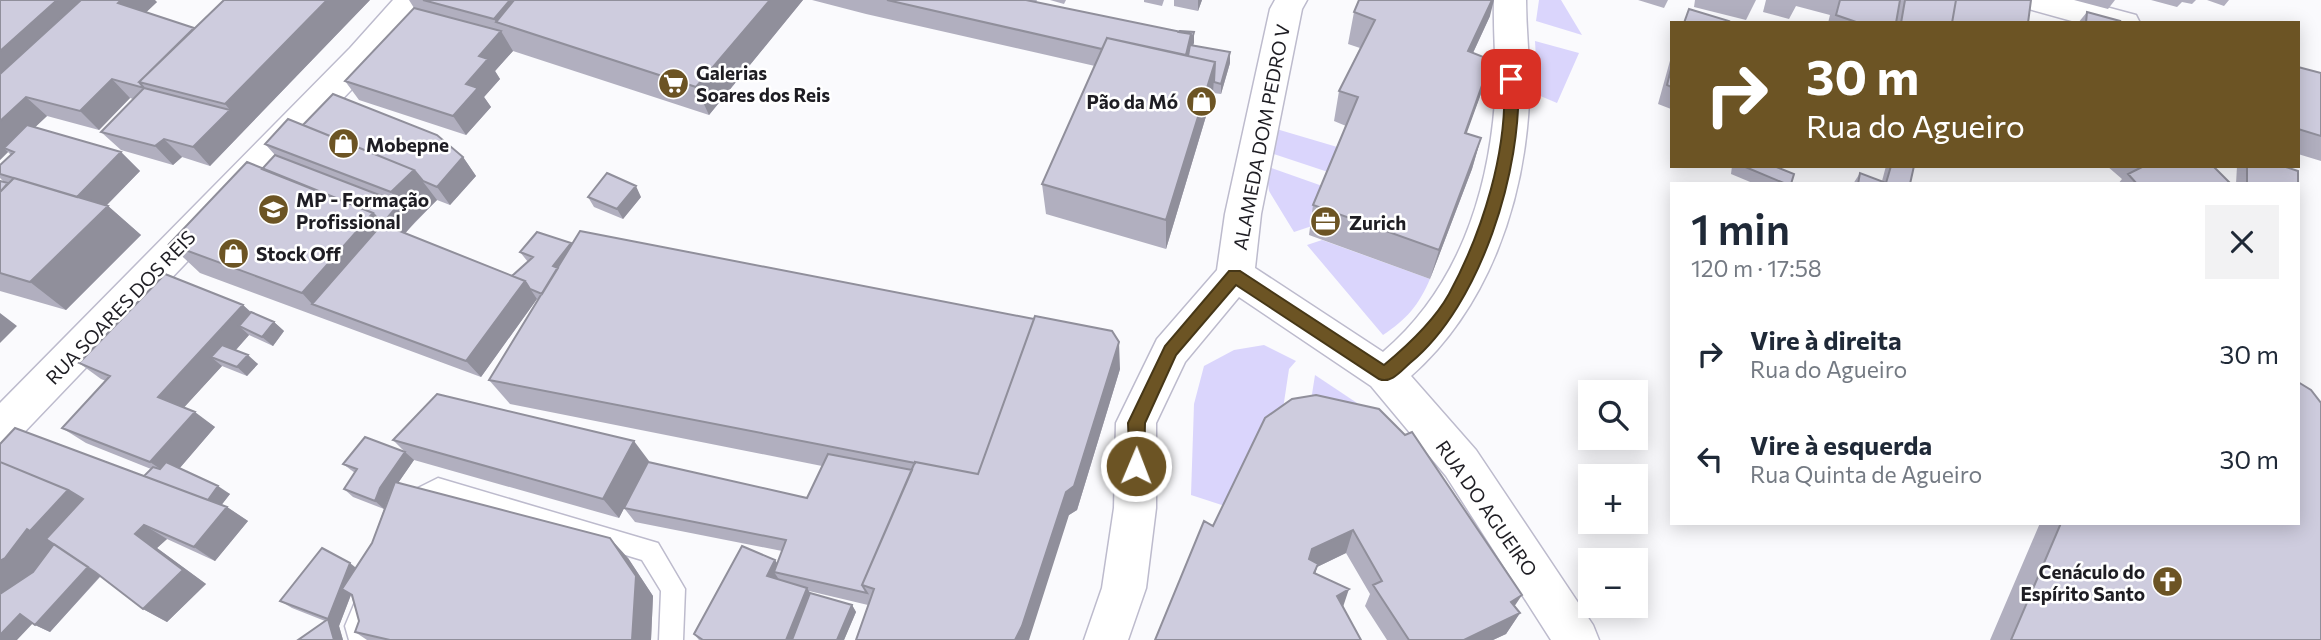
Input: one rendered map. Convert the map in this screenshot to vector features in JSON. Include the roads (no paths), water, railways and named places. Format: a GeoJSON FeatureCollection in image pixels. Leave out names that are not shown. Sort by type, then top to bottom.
{"type":"FeatureCollection","features":[{"type":"Feature","properties":{"kind":"street","name":"RUA SOARES DOS REIS"},"geometry":{"type":"LineString","coordinates":[[0,430],[362,57],[411,0]]}},
{"type":"Feature","properties":{"kind":"street","name":"ALAMEDA DOM PEDRO V"},"geometry":{"type":"LineString","coordinates":[[1235,275],[1243,214],[1290,0]]}},
{"type":"Feature","properties":{"kind":"street"},"geometry":{"type":"LineString","coordinates":[[1385,374],[1411,353],[1454,301],[1480,243],[1504,167],[1512,100],[1510,0]]}},
{"type":"Feature","properties":{"kind":"street"},"geometry":{"type":"LineString","coordinates":[[2036,0],[2116,21]]}},
{"type":"Feature","properties":{"kind":"street","name":"RUA DO AGUEIRO"},"geometry":{"type":"LineString","coordinates":[[1235,275],[1385,374],[1461,463],[1577,640]]}},
{"type":"Feature","properties":{"kind":"street"},"geometry":{"type":"LineString","coordinates":[[1106,640],[1124,588],[1135,508],[1136,423],[1171,351],[1235,275]]}},
{"type":"Feature","properties":{"kind":"lane"},"geometry":{"type":"LineString","coordinates":[[397,528],[407,503],[438,488],[650,551],[673,589],[671,640]]}},
{"type":"Feature","properties":{"kind":"lane"},"geometry":{"type":"LineString","coordinates":[[361,640],[357,626],[377,577]]}},
{"type":"Feature","properties":{"kind":"place","name":"Galerias Soares dos Reis"},"geometry":{"type":"Point","coordinates":[673,83]}},
{"type":"Feature","properties":{"kind":"place","name":"Pão da Mó"},"geometry":{"type":"Point","coordinates":[1201,101]}},
{"type":"Feature","properties":{"kind":"place","name":"Mobepne"},"geometry":{"type":"Point","coordinates":[343,144]}},
{"type":"Feature","properties":{"kind":"place","name":"MP - Formação Profissional"},"geometry":{"type":"Point","coordinates":[273,210]}},
{"type":"Feature","properties":{"kind":"place","name":"Zurich"},"geometry":{"type":"Point","coordinates":[1326,222]}},
{"type":"Feature","properties":{"kind":"place","name":"Stock Off"},"geometry":{"type":"Point","coordinates":[233,253]}},
{"type":"Feature","properties":{"kind":"place","name":"Cenáculo do Espírito Santo"},"geometry":{"type":"Point","coordinates":[2168,582]}}]}
